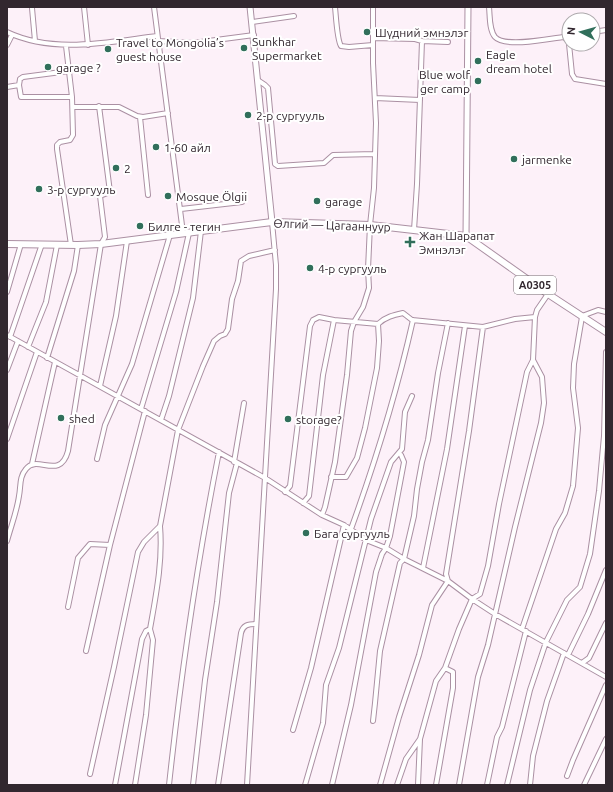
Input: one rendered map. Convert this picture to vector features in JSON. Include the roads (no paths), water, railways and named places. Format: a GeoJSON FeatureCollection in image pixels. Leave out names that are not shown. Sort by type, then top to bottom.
{"type":"FeatureCollection","features":[{"type":"Feature","properties":{"kind":"highway","name":"Өлгий — Цагааннуур"},"geometry":{"type":"LineString","coordinates":[[7,244],[101,244],[272,222],[370,225],[466,236]]}},
{"type":"Feature","properties":{"kind":"highway","name":"A0305"},"geometry":{"type":"LineString","coordinates":[[466,236],[548,294],[606,332]]}},
{"type":"Feature","properties":{"kind":"main road"},"geometry":{"type":"LineString","coordinates":[[250,7],[259,81],[272,222]]}},
{"type":"Feature","properties":{"kind":"main road"},"geometry":{"type":"LineString","coordinates":[[466,236],[468,7]]}},
{"type":"Feature","properties":{"kind":"street"},"geometry":{"type":"LineString","coordinates":[[84,7],[88,45]]}},
{"type":"Feature","properties":{"kind":"street"},"geometry":{"type":"LineString","coordinates":[[86,650],[143,410],[176,292],[186,233],[181,209],[154,7]]}},
{"type":"Feature","properties":{"kind":"street"},"geometry":{"type":"LineString","coordinates":[[335,7],[338,27],[338,42],[341,46],[349,47],[373,45]]}},
{"type":"Feature","properties":{"kind":"street"},"geometry":{"type":"LineString","coordinates":[[322,515],[335,462],[347,375],[351,331],[354,322],[363,307],[369,288],[368,269],[370,225],[374,188],[376,123],[373,7]]}},
{"type":"Feature","properties":{"kind":"street"},"geometry":{"type":"LineString","coordinates":[[489,7],[493,33],[500,41],[526,42],[561,37]]}},
{"type":"Feature","properties":{"kind":"street"},"geometry":{"type":"LineString","coordinates":[[32,8],[35,41]]}},
{"type":"Feature","properties":{"kind":"street"},"geometry":{"type":"LineString","coordinates":[[252,22],[294,16]]}},
{"type":"Feature","properties":{"kind":"street"},"geometry":{"type":"LineString","coordinates":[[7,32],[12,35],[35,41],[66,46],[158,39],[193,43],[254,35]]}},
{"type":"Feature","properties":{"kind":"street"},"geometry":{"type":"LineString","coordinates":[[7,45],[12,35]]}},
{"type":"Feature","properties":{"kind":"street"},"geometry":{"type":"LineString","coordinates":[[373,38],[416,39],[422,41],[448,42]]}},
{"type":"Feature","properties":{"kind":"street"},"geometry":{"type":"LineString","coordinates":[[414,230],[422,41]]}},
{"type":"Feature","properties":{"kind":"street"},"geometry":{"type":"LineString","coordinates":[[48,358],[74,272],[75,245],[57,149],[57,145],[60,142],[70,140],[73,135],[73,107],[66,46]]}},
{"type":"Feature","properties":{"kind":"street"},"geometry":{"type":"LineString","coordinates":[[570,52],[572,74],[575,79],[606,84]]}},
{"type":"Feature","properties":{"kind":"street"},"geometry":{"type":"LineString","coordinates":[[69,71],[23,77],[20,79],[19,85],[21,97],[72,97]]}},
{"type":"Feature","properties":{"kind":"street"},"geometry":{"type":"LineString","coordinates":[[259,81],[268,88],[275,164],[278,166],[324,163],[333,155],[375,154]]}},
{"type":"Feature","properties":{"kind":"street"},"geometry":{"type":"LineString","coordinates":[[7,87],[19,85]]}},
{"type":"Feature","properties":{"kind":"street"},"geometry":{"type":"LineString","coordinates":[[375,98],[420,100]]}},
{"type":"Feature","properties":{"kind":"street"},"geometry":{"type":"LineString","coordinates":[[7,541],[20,495],[21,479],[27,467],[32,464],[56,466],[62,463],[66,458],[101,244],[105,237],[100,196],[110,192],[99,106]]}},
{"type":"Feature","properties":{"kind":"street"},"geometry":{"type":"LineString","coordinates":[[73,107],[119,106],[131,114],[140,117],[168,114]]}},
{"type":"Feature","properties":{"kind":"street"},"geometry":{"type":"LineString","coordinates":[[140,117],[148,195]]}},
{"type":"Feature","properties":{"kind":"street"},"geometry":{"type":"LineString","coordinates":[[181,209],[242,202]]}},
{"type":"Feature","properties":{"kind":"street"},"geometry":{"type":"LineString","coordinates":[[247,785],[276,289],[275,250],[272,222]]}},
{"type":"Feature","properties":{"kind":"street"},"geometry":{"type":"LineString","coordinates":[[161,420],[169,396],[192,298],[201,231]]}},
{"type":"Feature","properties":{"kind":"street"},"geometry":{"type":"LineString","coordinates":[[97,459],[105,425],[132,364],[170,235]]}},
{"type":"Feature","properties":{"kind":"street"},"geometry":{"type":"LineString","coordinates":[[100,386],[116,316],[127,241]]}},
{"type":"Feature","properties":{"kind":"street"},"geometry":{"type":"LineString","coordinates":[[7,292],[21,244]]}},
{"type":"Feature","properties":{"kind":"street"},"geometry":{"type":"LineString","coordinates":[[42,244],[9,336],[219,452],[264,478],[322,515],[351,529],[366,540],[386,548],[404,559],[448,581],[495,614],[546,642],[606,678]]}},
{"type":"Feature","properties":{"kind":"street"},"geometry":{"type":"LineString","coordinates":[[28,347],[46,302],[57,245]]}},
{"type":"Feature","properties":{"kind":"street"},"geometry":{"type":"LineString","coordinates":[[135,785],[146,715],[153,640],[150,629],[161,564],[162,550],[160,526],[178,430],[214,341],[225,334],[228,329],[232,298],[238,281],[241,261],[249,256],[275,250]]}},
{"type":"Feature","properties":{"kind":"street"},"geometry":{"type":"LineString","coordinates":[[418,785],[420,739],[436,681],[445,668],[472,599],[480,594],[488,566],[500,497],[527,372],[533,360],[535,317],[548,294]]}},
{"type":"Feature","properties":{"kind":"street"},"geometry":{"type":"LineString","coordinates":[[488,785],[497,737],[502,727],[524,630],[556,529],[565,514],[573,486],[578,428],[573,376],[581,316],[598,310],[606,312]]}},
{"type":"Feature","properties":{"kind":"street"},"geometry":{"type":"LineString","coordinates":[[285,492],[290,486],[310,326],[313,320],[319,318],[378,324],[392,315],[403,313],[413,320],[483,327],[515,319],[535,317]]}},
{"type":"Feature","properties":{"kind":"street"},"geometry":{"type":"LineString","coordinates":[[303,503],[309,496],[323,375],[334,320]]}},
{"type":"Feature","properties":{"kind":"street"},"geometry":{"type":"LineString","coordinates":[[351,529],[372,470],[396,392],[413,320]]}},
{"type":"Feature","properties":{"kind":"street"},"geometry":{"type":"LineString","coordinates":[[373,721],[376,704],[380,651],[400,562],[404,559],[414,516],[416,489],[428,440],[438,373],[448,323]]}},
{"type":"Feature","properties":{"kind":"street"},"geometry":{"type":"LineString","coordinates":[[331,477],[346,477],[357,458],[365,428],[377,368],[379,341],[378,324]]}},
{"type":"Feature","properties":{"kind":"street"},"geometry":{"type":"LineString","coordinates":[[423,568],[447,449],[465,326]]}},
{"type":"Feature","properties":{"kind":"street"},"geometry":{"type":"LineString","coordinates":[[380,785],[399,717],[419,655],[432,605],[448,581],[446,574],[469,431],[483,327]]}},
{"type":"Feature","properties":{"kind":"street"},"geometry":{"type":"LineString","coordinates":[[7,370],[18,341]]}},
{"type":"Feature","properties":{"kind":"street"},"geometry":{"type":"LineString","coordinates":[[7,439],[37,352]]}},
{"type":"Feature","properties":{"kind":"street"},"geometry":{"type":"LineString","coordinates":[[507,785],[530,690],[546,642],[567,600],[580,587],[590,554],[599,491],[604,436],[606,352]]}},
{"type":"Feature","properties":{"kind":"street"},"geometry":{"type":"LineString","coordinates":[[459,785],[478,677],[488,645],[541,423],[544,403],[542,378],[533,360]]}},
{"type":"Feature","properties":{"kind":"street"},"geometry":{"type":"LineString","coordinates":[[32,464],[55,362]]}},
{"type":"Feature","properties":{"kind":"street"},"geometry":{"type":"LineString","coordinates":[[305,785],[323,723],[326,685],[339,648],[374,508],[391,462],[402,449],[405,412],[412,396]]}},
{"type":"Feature","properties":{"kind":"street"},"geometry":{"type":"LineString","coordinates":[[193,785],[205,680],[217,602],[229,493],[244,403]]}},
{"type":"Feature","properties":{"kind":"street"},"geometry":{"type":"LineString","coordinates":[[169,785],[190,623],[205,524],[219,452]]}},
{"type":"Feature","properties":{"kind":"street"},"geometry":{"type":"LineString","coordinates":[[332,785],[351,705],[376,572],[382,554],[386,548],[396,506],[404,462],[401,455]]}},
{"type":"Feature","properties":{"kind":"street"},"geometry":{"type":"LineString","coordinates":[[293,730],[311,668],[344,525]]}},
{"type":"Feature","properties":{"kind":"street"},"geometry":{"type":"LineString","coordinates":[[90,774],[138,552],[144,542],[160,526]]}},
{"type":"Feature","properties":{"kind":"street"},"geometry":{"type":"LineString","coordinates":[[68,607],[78,558],[90,544],[110,545]]}},
{"type":"Feature","properties":{"kind":"street"},"geometry":{"type":"LineString","coordinates":[[530,785],[533,756],[547,701],[566,654],[588,614],[606,570]]}},
{"type":"Feature","properties":{"kind":"street"},"geometry":{"type":"LineString","coordinates":[[582,663],[589,658],[606,623]]}},
{"type":"Feature","properties":{"kind":"street"},"geometry":{"type":"LineString","coordinates":[[218,785],[242,628],[246,625],[256,624]]}},
{"type":"Feature","properties":{"kind":"street"},"geometry":{"type":"LineString","coordinates":[[115,785],[142,639],[146,631],[150,629]]}},
{"type":"Feature","properties":{"kind":"street"},"geometry":{"type":"LineString","coordinates":[[436,785],[454,688],[453,672],[445,668]]}},
{"type":"Feature","properties":{"kind":"street"},"geometry":{"type":"LineString","coordinates":[[567,776],[606,685]]}},
{"type":"Feature","properties":{"kind":"street"},"geometry":{"type":"LineString","coordinates":[[397,785],[406,759],[420,739]]}},
{"type":"Feature","properties":{"kind":"street"},"geometry":{"type":"LineString","coordinates":[[584,785],[606,740]]}},
{"type":"Feature","properties":{"kind":"place","name":"Шүдний эмнэлэг"},"geometry":{"type":"Point","coordinates":[367,32]}},
{"type":"Feature","properties":{"kind":"place","name":"Sunkhar Supermarket"},"geometry":{"type":"Point","coordinates":[244,48]}},
{"type":"Feature","properties":{"kind":"place","name":"Travel to Mongolia’s guest house"},"geometry":{"type":"Point","coordinates":[108,49]}},
{"type":"Feature","properties":{"kind":"place","name":"Eagle dream hotel"},"geometry":{"type":"Point","coordinates":[478,61]}},
{"type":"Feature","properties":{"kind":"place","name":"garage ?"},"geometry":{"type":"Point","coordinates":[48,67]}},
{"type":"Feature","properties":{"kind":"place","name":"Blue wolf ger camp"},"geometry":{"type":"Point","coordinates":[478,81]}},
{"type":"Feature","properties":{"kind":"place","name":"2-р сургууль"},"geometry":{"type":"Point","coordinates":[248,115]}},
{"type":"Feature","properties":{"kind":"place","name":"1-60 айл"},"geometry":{"type":"Point","coordinates":[156,147]}},
{"type":"Feature","properties":{"kind":"place","name":"jarmenke"},"geometry":{"type":"Point","coordinates":[514,159]}},
{"type":"Feature","properties":{"kind":"place","name":"2"},"geometry":{"type":"Point","coordinates":[116,168]}},
{"type":"Feature","properties":{"kind":"place","name":"3-р сургууль"},"geometry":{"type":"Point","coordinates":[39,189]}},
{"type":"Feature","properties":{"kind":"place","name":"Mosque Ölgii"},"geometry":{"type":"Point","coordinates":[168,196]}},
{"type":"Feature","properties":{"kind":"place","name":"garage"},"geometry":{"type":"Point","coordinates":[317,201]}},
{"type":"Feature","properties":{"kind":"place","name":"Билге - тегин"},"geometry":{"type":"Point","coordinates":[140,226]}},
{"type":"Feature","properties":{"kind":"place","name":"Жан Шарапат Эмнэлэг"},"geometry":{"type":"Point","coordinates":[410,242]}},
{"type":"Feature","properties":{"kind":"place","name":"4-р сургууль"},"geometry":{"type":"Point","coordinates":[310,268]}},
{"type":"Feature","properties":{"kind":"place","name":"shed"},"geometry":{"type":"Point","coordinates":[61,418]}},
{"type":"Feature","properties":{"kind":"place","name":"storage?"},"geometry":{"type":"Point","coordinates":[288,419]}},
{"type":"Feature","properties":{"kind":"place","name":"Бага сургууль"},"geometry":{"type":"Point","coordinates":[306,533]}}]}
